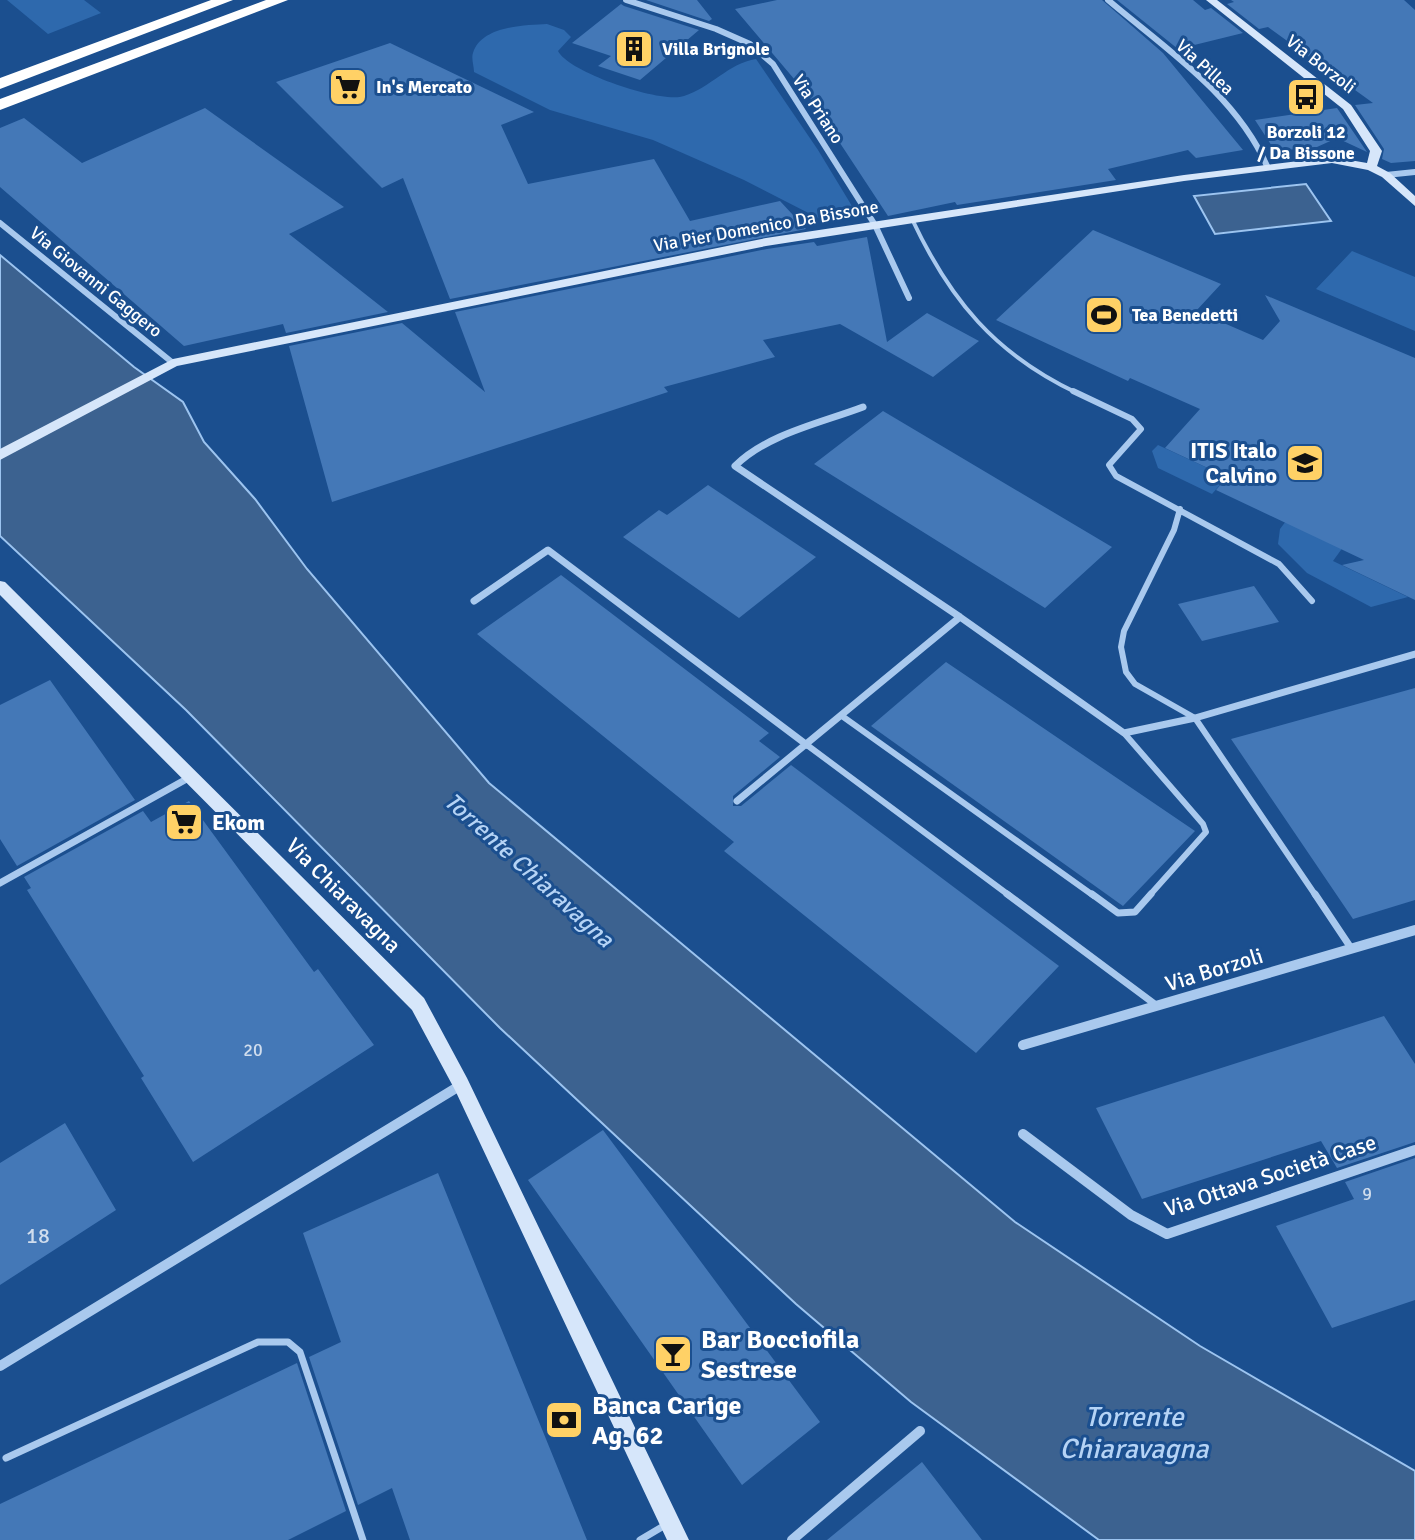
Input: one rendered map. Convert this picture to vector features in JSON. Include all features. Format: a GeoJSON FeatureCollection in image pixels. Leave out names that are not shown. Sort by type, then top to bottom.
{"type":"FeatureCollection","features":[{"type":"Feature","properties":{"kind":"highway"},"geometry":{"type":"LineString","coordinates":[[0,84],[225,0]]}},
{"type":"Feature","properties":{"kind":"highway"},"geometry":{"type":"LineString","coordinates":[[0,105],[280,0]]}},
{"type":"Feature","properties":{"kind":"main road","name":"Via Borzoli"},"geometry":{"type":"LineString","coordinates":[[1211,0],[1347,107],[1376,151],[1371,167]]}},
{"type":"Feature","properties":{"kind":"main road","name":"Via Pier Domenico Da Bissone"},"geometry":{"type":"LineString","coordinates":[[0,455],[173,363],[766,242],[1267,166],[1332,160],[1371,167]]}},
{"type":"Feature","properties":{"kind":"main road"},"geometry":{"type":"LineString","coordinates":[[1371,167],[1386,175],[1415,202]]}},
{"type":"Feature","properties":{"kind":"main road","name":"Via Chiaravagna"},"geometry":{"type":"LineString","coordinates":[[0,586],[418,1004],[461,1084],[678,1540]]}},
{"type":"Feature","properties":{"kind":"street","name":"Via Priano"},"geometry":{"type":"LineString","coordinates":[[626,0],[750,44],[773,64],[875,225],[909,298]]}},
{"type":"Feature","properties":{"kind":"street","name":"Via Pillea"},"geometry":{"type":"LineString","coordinates":[[1108,0],[1192,71],[1231,111],[1262,150],[1267,166]]}},
{"type":"Feature","properties":{"kind":"street"},"geometry":{"type":"LineString","coordinates":[[1386,175],[1415,172]]}},
{"type":"Feature","properties":{"kind":"street","name":"Via Giovanni Gaggero"},"geometry":{"type":"LineString","coordinates":[[0,223],[173,363]]}},
{"type":"Feature","properties":{"kind":"street"},"geometry":{"type":"LineString","coordinates":[[863,407],[740,457],[735,466],[960,617],[1124,733],[1195,718],[1415,654]]}},
{"type":"Feature","properties":{"kind":"street"},"geometry":{"type":"LineString","coordinates":[[474,601],[548,550],[807,745]]}},
{"type":"Feature","properties":{"kind":"street"},"geometry":{"type":"LineString","coordinates":[[737,801],[960,617]]}},
{"type":"Feature","properties":{"kind":"street"},"geometry":{"type":"LineString","coordinates":[[0,883],[192,776]]}},
{"type":"Feature","properties":{"kind":"street","name":"Via Borzoli"},"geometry":{"type":"LineString","coordinates":[[1023,1045],[1415,930]]}},
{"type":"Feature","properties":{"kind":"street"},"geometry":{"type":"LineString","coordinates":[[0,1366],[461,1084]]}},
{"type":"Feature","properties":{"kind":"street","name":"Via Ottava Società Case"},"geometry":{"type":"LineString","coordinates":[[1023,1134],[1131,1215],[1167,1234],[1415,1150]]}},
{"type":"Feature","properties":{"kind":"street"},"geometry":{"type":"LineString","coordinates":[[792,1540],[920,1431]]}},
{"type":"Feature","properties":{"kind":"lane"},"geometry":{"type":"LineString","coordinates":[[912,219],[942,279],[995,339],[1032,369],[1132,419],[1141,429],[1109,465],[1116,476],[1279,564],[1312,601]]}},
{"type":"Feature","properties":{"kind":"lane"},"geometry":{"type":"LineString","coordinates":[[1180,509],[1174,530],[1131,617],[1121,647],[1126,672],[1135,684],[1195,718],[1351,948]]}},
{"type":"Feature","properties":{"kind":"lane"},"geometry":{"type":"LineString","coordinates":[[842,716],[1118,913],[1128,914],[1135,912],[1206,832],[1203,824],[1124,733]]}},
{"type":"Feature","properties":{"kind":"lane"},"geometry":{"type":"LineString","coordinates":[[807,745],[1159,1007]]}},
{"type":"Feature","properties":{"kind":"lane"},"geometry":{"type":"LineString","coordinates":[[6,1458],[258,1342],[288,1342],[300,1352],[363,1540]]}},
{"type":"Feature","properties":{"kind":"lane"},"geometry":{"type":"LineString","coordinates":[[640,1540],[670,1523]]}},
{"type":"Feature","properties":{"kind":"shaded area"},"geometry":{"type":"Polygon","coordinates":[[[7,0],[84,0],[101,13],[48,34],[7,0]]]}},
{"type":"Feature","properties":{"kind":"shaded area"},"geometry":{"type":"Polygon","coordinates":[[[547,24],[564,30],[571,37],[558,51],[565,59],[596,77],[656,95],[684,96],[737,65],[756,59],[818,150],[858,216],[826,222],[744,180],[653,140],[550,110],[474,72],[473,53],[485,37],[505,29],[547,24]]]}},
{"type":"Feature","properties":{"kind":"shaded area"},"geometry":{"type":"Polygon","coordinates":[[[1352,251],[1415,277],[1415,331],[1316,289],[1352,251]]]}},
{"type":"Feature","properties":{"kind":"shaded area"},"geometry":{"type":"Polygon","coordinates":[[[1158,445],[1227,477],[1212,494],[1158,468],[1152,451],[1158,445]]]}},
{"type":"Feature","properties":{"kind":"shaded area"},"geometry":{"type":"Polygon","coordinates":[[[1295,509],[1351,536],[1333,561],[1408,597],[1371,607],[1307,573],[1278,544],[1280,529],[1295,509]]]}},
{"type":"Feature","properties":{"kind":"water"},"geometry":{"type":"Polygon","coordinates":[[[1306,184],[1331,221],[1215,234],[1194,196],[1306,184]]]}},
{"type":"Feature","properties":{"kind":"water","name":"Torrente Chiaravagna"},"geometry":{"type":"Polygon","coordinates":[[[0,255],[134,367],[183,402],[204,442],[255,499],[307,569],[489,783],[1015,1222],[1200,1346],[1415,1471],[1415,1540],[1099,1540],[911,1402],[796,1304],[500,1028],[186,710],[0,536],[0,255]]]}},
{"type":"Feature","properties":{"kind":"building"},"geometry":{"type":"Polygon","coordinates":[[[646,0],[697,0],[712,19],[709,21],[646,0]]]}},
{"type":"Feature","properties":{"kind":"building"},"geometry":{"type":"Polygon","coordinates":[[[777,0],[1102,0],[1163,53],[1243,150],[1196,158],[1188,150],[1108,169],[1116,180],[957,205],[955,202],[888,216],[811,99],[735,9],[777,0]]]}},
{"type":"Feature","properties":{"kind":"building"},"geometry":{"type":"Polygon","coordinates":[[[1117,0],[1193,0],[1205,10],[1211,8],[1243,33],[1178,49],[1117,0]]]}},
{"type":"Feature","properties":{"kind":"building"},"geometry":{"type":"Polygon","coordinates":[[[1231,0],[1404,0],[1415,10],[1415,161],[1391,163],[1382,159],[1384,149],[1355,105],[1373,103],[1268,27],[1259,29],[1227,4],[1234,2],[1231,0]]]}},
{"type":"Feature","properties":{"kind":"building","name":"Villa Brignole"},"geometry":{"type":"Polygon","coordinates":[[[621,4],[699,30],[640,80],[598,66],[611,56],[572,43],[621,4]]]}},
{"type":"Feature","properties":{"kind":"building"},"geometry":{"type":"Polygon","coordinates":[[[390,43],[534,112],[501,125],[528,184],[654,159],[690,221],[780,201],[806,229],[450,299],[403,178],[382,188],[276,82],[390,43]]]}},
{"type":"Feature","properties":{"kind":"building"},"geometry":{"type":"Polygon","coordinates":[[[205,108],[344,207],[289,234],[388,312],[286,333],[283,324],[184,346],[0,187],[0,128],[24,118],[82,163],[205,108]]]}},
{"type":"Feature","properties":{"kind":"building"},"geometry":{"type":"Polygon","coordinates":[[[1337,108],[1367,152],[1337,138],[1317,147],[1275,151],[1255,120],[1337,108]]]}},
{"type":"Feature","properties":{"kind":"building"},"geometry":{"type":"Polygon","coordinates":[[[1093,230],[1221,284],[1196,311],[1263,340],[1280,321],[1265,295],[1415,358],[1415,600],[1342,565],[1364,560],[1216,490],[1227,477],[1165,448],[1200,409],[1130,378],[1128,381],[996,320],[1093,230]]]}},
{"type":"Feature","properties":{"kind":"building"},"geometry":{"type":"Polygon","coordinates":[[[867,237],[887,342],[927,313],[979,341],[933,377],[840,324],[763,340],[775,357],[664,387],[668,392],[332,502],[289,346],[402,323],[485,392],[455,312],[767,249],[814,242],[817,246],[867,237]]]}},
{"type":"Feature","properties":{"kind":"building"},"geometry":{"type":"Polygon","coordinates":[[[883,411],[1112,547],[1045,608],[814,464],[883,411]]]}},
{"type":"Feature","properties":{"kind":"building"},"geometry":{"type":"Polygon","coordinates":[[[708,485],[816,557],[739,618],[623,537],[659,510],[667,515],[708,485]]]}},
{"type":"Feature","properties":{"kind":"building"},"geometry":{"type":"Polygon","coordinates":[[[561,575],[769,733],[759,741],[780,757],[733,796],[733,806],[741,806],[791,765],[1059,966],[976,1053],[724,851],[734,842],[477,634],[561,575]]]}},
{"type":"Feature","properties":{"kind":"building"},"geometry":{"type":"Polygon","coordinates":[[[1254,586],[1279,622],[1202,641],[1178,604],[1254,586]]]}},
{"type":"Feature","properties":{"kind":"building"},"geometry":{"type":"Polygon","coordinates":[[[946,662],[1195,831],[1123,906],[871,726],[946,662]]]}},
{"type":"Feature","properties":{"kind":"building"},"geometry":{"type":"Polygon","coordinates":[[[50,680],[135,800],[17,866],[0,839],[0,705],[50,680]]]}},
{"type":"Feature","properties":{"kind":"building"},"geometry":{"type":"Polygon","coordinates":[[[1415,688],[1415,900],[1353,919],[1231,739],[1415,688]]]}},
{"type":"Feature","properties":{"kind":"building"},"geometry":{"type":"Polygon","coordinates":[[[189,801],[314,972],[318,969],[374,1045],[193,1162],[141,1078],[144,1076],[27,890],[31,888],[24,877],[143,811],[151,822],[189,801]]]}},
{"type":"Feature","properties":{"kind":"building"},"geometry":{"type":"Polygon","coordinates":[[[1384,1016],[1415,1064],[1415,1142],[1337,1168],[1321,1141],[1142,1199],[1096,1108],[1384,1016]]]}},
{"type":"Feature","properties":{"kind":"building"},"geometry":{"type":"Polygon","coordinates":[[[65,1123],[116,1210],[0,1285],[0,1163],[65,1123]]]}},
{"type":"Feature","properties":{"kind":"building"},"geometry":{"type":"Polygon","coordinates":[[[603,1130],[820,1422],[742,1485],[528,1180],[603,1130]]]}},
{"type":"Feature","properties":{"kind":"building"},"geometry":{"type":"Polygon","coordinates":[[[1415,1158],[1415,1300],[1332,1328],[1276,1226],[1354,1199],[1345,1182],[1415,1158]]]}},
{"type":"Feature","properties":{"kind":"building"},"geometry":{"type":"Polygon","coordinates":[[[438,1173],[587,1540],[410,1540],[392,1488],[358,1505],[309,1357],[341,1342],[303,1233],[438,1173]]]}},
{"type":"Feature","properties":{"kind":"building"},"geometry":{"type":"Polygon","coordinates":[[[297,1363],[346,1511],[288,1540],[0,1540],[0,1504],[297,1363]]]}},
{"type":"Feature","properties":{"kind":"building"},"geometry":{"type":"Polygon","coordinates":[[[922,1462],[982,1540],[827,1540],[922,1462]]]}},
{"type":"Feature","properties":{"kind":"place","name":"Villa Brignole"},"geometry":{"type":"Point","coordinates":[634,49]}},
{"type":"Feature","properties":{"kind":"place","name":"In's Mercato"},"geometry":{"type":"Point","coordinates":[348,87]}},
{"type":"Feature","properties":{"kind":"place","name":"Borzoli 12 / Da Bissone"},"geometry":{"type":"Point","coordinates":[1306,97]}},
{"type":"Feature","properties":{"kind":"place","name":"Tea Benedetti"},"geometry":{"type":"Point","coordinates":[1104,315]}},
{"type":"Feature","properties":{"kind":"place","name":"ITIS Italo Calvino"},"geometry":{"type":"Point","coordinates":[1305,463]}},
{"type":"Feature","properties":{"kind":"place","name":"Ekom"},"geometry":{"type":"Point","coordinates":[184,822]}},
{"type":"Feature","properties":{"kind":"place","name":"Bar Bocciofila Sestrese"},"geometry":{"type":"Point","coordinates":[673,1354]}},
{"type":"Feature","properties":{"kind":"place","name":"Banca Carige Ag. 62"},"geometry":{"type":"Point","coordinates":[564,1420]}}]}
